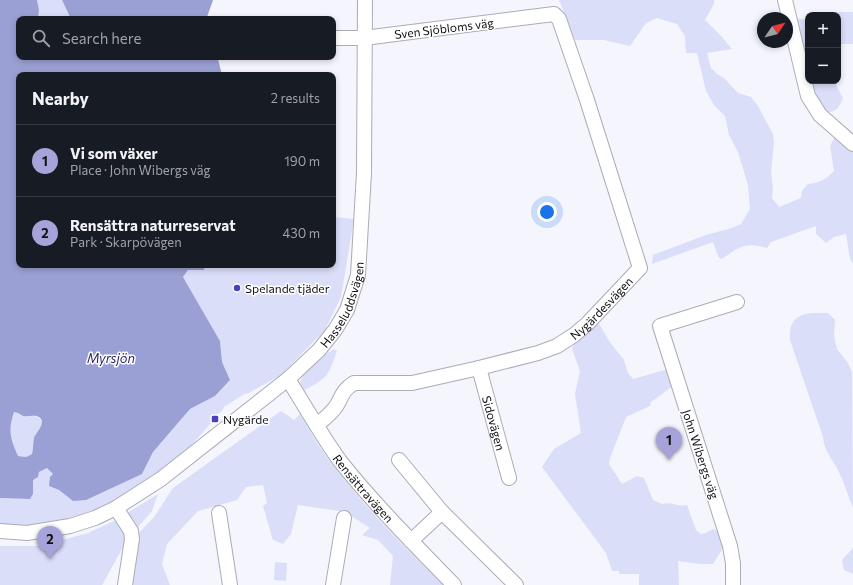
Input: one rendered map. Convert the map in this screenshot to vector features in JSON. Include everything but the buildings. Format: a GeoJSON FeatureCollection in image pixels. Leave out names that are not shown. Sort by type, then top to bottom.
{"type":"FeatureCollection","features":[{"type":"Feature","properties":{"kind":"street","name":"Hasseluddsvägen"},"geometry":{"type":"LineString","coordinates":[[0,532],[27,533],[70,526],[95,518],[116,508],[161,478],[288,379],[319,350],[335,330],[347,310],[358,278],[364,173],[365,0]]}},
{"type":"Feature","properties":{"kind":"street"},"geometry":{"type":"LineString","coordinates":[[785,0],[808,96],[820,115],[853,144]]}},
{"type":"Feature","properties":{"kind":"street","name":"Sven Sjöbloms väg"},"geometry":{"type":"LineString","coordinates":[[336,38],[364,38],[554,14]]}},
{"type":"Feature","properties":{"kind":"street","name":"Nygärdesvägen"},"geometry":{"type":"LineString","coordinates":[[317,425],[330,415],[347,387],[354,383],[412,383],[538,353],[557,346],[587,324],[640,268],[574,60],[559,19],[554,14]]}},
{"type":"Feature","properties":{"kind":"street","name":"John Wibergs väg"},"geometry":{"type":"LineString","coordinates":[[733,585],[733,563],[730,546],[658,320],[737,302]]}},
{"type":"Feature","properties":{"kind":"street","name":"Sidovägen"},"geometry":{"type":"LineString","coordinates":[[479,368],[509,478]]}},
{"type":"Feature","properties":{"kind":"street","name":"Rensättravägen"},"geometry":{"type":"LineString","coordinates":[[288,379],[341,462],[380,508],[454,585]]}},
{"type":"Feature","properties":{"kind":"street"},"geometry":{"type":"LineString","coordinates":[[399,460],[442,512],[516,585]]}},
{"type":"Feature","properties":{"kind":"street"},"geometry":{"type":"LineString","coordinates":[[116,508],[131,531],[132,539],[125,585]]}},
{"type":"Feature","properties":{"kind":"street"},"geometry":{"type":"LineString","coordinates":[[411,541],[442,512]]}},
{"type":"Feature","properties":{"kind":"street"},"geometry":{"type":"LineString","coordinates":[[219,513],[230,585]]}},
{"type":"Feature","properties":{"kind":"street"},"geometry":{"type":"LineString","coordinates":[[333,585],[344,518]]}},
{"type":"Feature","properties":{"kind":"shaded area"},"geometry":{"type":"Polygon","coordinates":[[[37,0],[62,0],[70,16],[38,16],[37,0]]]}},
{"type":"Feature","properties":{"kind":"shaded area"},"geometry":{"type":"Polygon","coordinates":[[[559,0],[714,0],[714,4],[705,20],[732,49],[707,53],[711,68],[724,78],[738,93],[751,97],[758,106],[773,134],[774,143],[771,171],[773,188],[772,198],[779,207],[801,198],[802,191],[808,184],[816,183],[822,180],[834,171],[830,146],[837,133],[853,147],[853,264],[850,259],[846,234],[834,237],[826,243],[816,234],[816,226],[771,242],[767,248],[753,245],[743,246],[722,259],[719,258],[713,242],[652,264],[653,255],[706,235],[741,224],[750,209],[748,185],[738,152],[729,135],[725,116],[714,105],[706,91],[697,53],[686,53],[685,36],[677,24],[657,18],[646,23],[630,46],[604,40],[575,40],[559,0]]]}},
{"type":"Feature","properties":{"kind":"shaded area"},"geometry":{"type":"Polygon","coordinates":[[[841,12],[853,12],[853,44],[841,44],[841,12]]]}},
{"type":"Feature","properties":{"kind":"shaded area"},"geometry":{"type":"Polygon","coordinates":[[[796,18],[805,20],[805,67],[796,18]]]}},
{"type":"Feature","properties":{"kind":"shaded area"},"geometry":{"type":"Polygon","coordinates":[[[808,84],[836,84],[843,98],[840,105],[834,111],[824,113],[810,94],[808,84]]]}},
{"type":"Feature","properties":{"kind":"shaded area"},"geometry":{"type":"Polygon","coordinates":[[[336,217],[354,219],[341,297],[325,330],[281,375],[247,394],[246,393],[224,407],[222,411],[210,419],[211,423],[188,449],[162,472],[126,494],[94,510],[44,526],[15,527],[0,525],[0,498],[30,499],[33,480],[38,477],[39,472],[47,468],[53,474],[49,486],[59,490],[73,501],[142,474],[153,452],[190,409],[215,396],[230,380],[222,362],[220,341],[183,277],[188,270],[204,270],[204,268],[336,268],[336,217]]]}},
{"type":"Feature","properties":{"kind":"shaded area"},"geometry":{"type":"Polygon","coordinates":[[[812,313],[828,313],[835,320],[834,336],[837,349],[848,363],[852,372],[853,508],[836,466],[825,446],[790,340],[790,329],[794,321],[801,316],[812,313]]]}},
{"type":"Feature","properties":{"kind":"shaded area"},"geometry":{"type":"Polygon","coordinates":[[[598,322],[609,341],[624,360],[628,373],[633,379],[668,369],[673,386],[651,402],[650,406],[626,417],[609,464],[622,484],[637,476],[644,478],[653,500],[662,504],[669,503],[687,505],[696,530],[701,534],[713,529],[719,534],[721,539],[723,548],[713,564],[678,561],[679,585],[639,585],[639,574],[619,574],[619,571],[612,571],[606,553],[542,467],[554,449],[581,433],[575,394],[580,371],[572,349],[574,344],[598,322]]]}},
{"type":"Feature","properties":{"kind":"shaded area"},"geometry":{"type":"Polygon","coordinates":[[[334,349],[337,351],[329,372],[317,383],[303,391],[300,385],[301,379],[305,373],[316,361],[334,349]]]}},
{"type":"Feature","properties":{"kind":"shaded area"},"geometry":{"type":"Polygon","coordinates":[[[281,411],[294,420],[300,414],[321,448],[351,488],[396,538],[444,585],[390,585],[393,556],[378,540],[362,535],[370,528],[351,516],[339,511],[298,505],[291,534],[283,544],[273,540],[263,506],[267,503],[263,485],[246,487],[237,500],[198,511],[167,544],[162,564],[170,585],[128,585],[137,535],[154,517],[173,488],[281,411]]]}},
{"type":"Feature","properties":{"kind":"shaded area"},"geometry":{"type":"Polygon","coordinates":[[[14,412],[23,416],[37,417],[42,424],[33,443],[32,454],[26,457],[18,456],[13,444],[11,424],[14,412]]]}},
{"type":"Feature","properties":{"kind":"shaded area"},"geometry":{"type":"Polygon","coordinates":[[[158,494],[152,511],[127,540],[102,585],[0,585],[0,546],[41,546],[88,533],[114,521],[158,494]]]}},
{"type":"Feature","properties":{"kind":"shaded area"},"geometry":{"type":"Polygon","coordinates":[[[853,548],[853,574],[844,570],[842,560],[853,548]]]}},
{"type":"Feature","properties":{"kind":"shaded area"},"geometry":{"type":"Polygon","coordinates":[[[275,562],[287,563],[286,581],[274,580],[275,562]]]}},
{"type":"Feature","properties":{"kind":"water","name":"Myrsjön"},"geometry":{"type":"Polygon","coordinates":[[[0,0],[37,0],[38,16],[16,16],[16,60],[218,60],[221,72],[16,72],[16,268],[204,268],[204,270],[188,270],[183,277],[220,341],[222,362],[230,380],[215,396],[190,409],[153,452],[142,474],[86,500],[73,501],[59,490],[49,486],[50,477],[53,474],[47,468],[39,472],[38,477],[33,480],[33,494],[30,499],[0,498],[0,0]],[[14,412],[11,424],[11,434],[18,456],[26,457],[32,454],[34,438],[42,422],[37,416],[23,416],[14,412]]]}},
{"type":"Feature","properties":{"kind":"water"},"geometry":{"type":"Polygon","coordinates":[[[62,0],[213,0],[207,16],[70,16],[62,0]]]}},
{"type":"Feature","properties":{"kind":"place","name":"Spelande tjäder"},"geometry":{"type":"Point","coordinates":[237,288]}},
{"type":"Feature","properties":{"kind":"place","name":"Nygärde"},"geometry":{"type":"Point","coordinates":[215,419]}},
{"type":"Feature","properties":{"kind":"place","name":"Vi som växer"},"geometry":{"type":"Point","coordinates":[669,460]}},
{"type":"Feature","properties":{"kind":"place","name":"Rensättra naturreservat"},"geometry":{"type":"Point","coordinates":[50,559]}}]}
